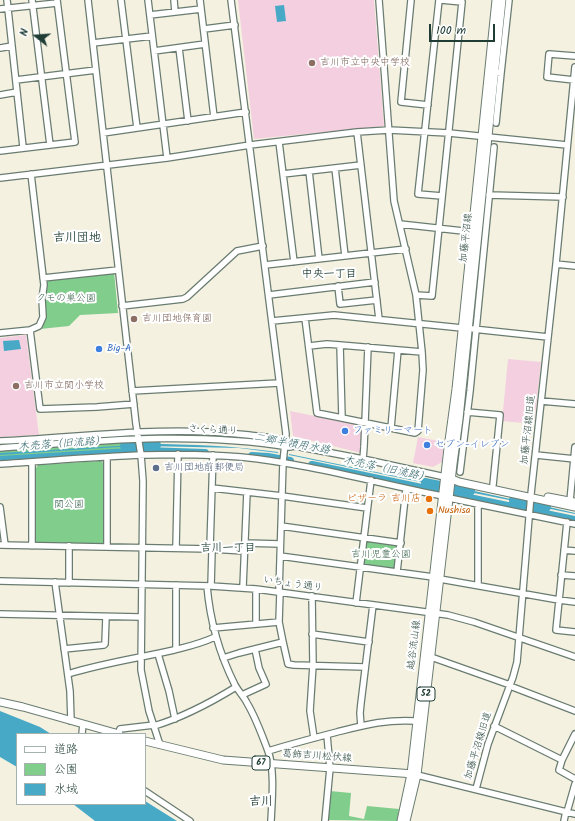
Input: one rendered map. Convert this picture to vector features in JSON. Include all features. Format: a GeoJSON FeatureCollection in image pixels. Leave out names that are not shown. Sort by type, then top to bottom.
{"type":"FeatureCollection","features":[{"type":"Feature","properties":{"kind":"main road","name":"加藤平沼線"},"geometry":{"type":"LineString","coordinates":[[449,480],[466,390],[475,232],[485,137],[496,0]]}},
{"type":"Feature","properties":{"kind":"main road","name":"加藤平沼線"},"geometry":{"type":"LineString","coordinates":[[475,232],[489,164],[485,137],[498,73],[502,0]]}},
{"type":"Feature","properties":{"kind":"main road","name":"加藤平沼線"},"geometry":{"type":"LineString","coordinates":[[449,480],[469,329]]}},
{"type":"Feature","properties":{"kind":"main road"},"geometry":{"type":"LineString","coordinates":[[449,480],[460,478],[493,485],[531,498],[572,502]]}},
{"type":"Feature","properties":{"kind":"main road"},"geometry":{"type":"LineString","coordinates":[[449,480],[575,508]]}},
{"type":"Feature","properties":{"kind":"main road","name":"越谷流山線"},"geometry":{"type":"LineString","coordinates":[[401,821],[414,774],[416,721],[433,613],[449,480]]}},
{"type":"Feature","properties":{"kind":"main road","name":"越谷流山線"},"geometry":{"type":"LineString","coordinates":[[406,821],[431,657],[433,613]]}},
{"type":"Feature","properties":{"kind":"main road"},"geometry":{"type":"LineString","coordinates":[[0,702],[115,733]]}},
{"type":"Feature","properties":{"kind":"main road","name":"葛飾吉川松伏線"},"geometry":{"type":"LineString","coordinates":[[146,741],[223,760],[414,774]]}},
{"type":"Feature","properties":{"kind":"street"},"geometry":{"type":"LineString","coordinates":[[7,0],[23,148]]}},
{"type":"Feature","properties":{"kind":"street"},"geometry":{"type":"LineString","coordinates":[[88,0],[122,306],[141,454],[143,482],[140,658],[142,680],[160,745]]}},
{"type":"Feature","properties":{"kind":"street"},"geometry":{"type":"LineString","coordinates":[[121,0],[137,128]]}},
{"type":"Feature","properties":{"kind":"street"},"geometry":{"type":"LineString","coordinates":[[148,0],[167,158]]}},
{"type":"Feature","properties":{"kind":"street"},"geometry":{"type":"LineString","coordinates":[[174,0],[175,12]]}},
{"type":"Feature","properties":{"kind":"street"},"geometry":{"type":"LineString","coordinates":[[200,0],[214,117]]}},
{"type":"Feature","properties":{"kind":"street"},"geometry":{"type":"LineString","coordinates":[[231,0],[286,434],[283,462],[279,592],[279,622],[283,642],[288,664],[365,667]]}},
{"type":"Feature","properties":{"kind":"street"},"geometry":{"type":"LineString","coordinates":[[305,318],[317,413],[415,433],[418,431],[423,370],[422,352],[416,295],[394,201],[379,0]]}},
{"type":"Feature","properties":{"kind":"street"},"geometry":{"type":"LineString","coordinates":[[411,0],[401,102],[428,105]]}},
{"type":"Feature","properties":{"kind":"street"},"geometry":{"type":"LineString","coordinates":[[416,295],[432,296],[462,2],[440,0],[418,194],[442,196]]}},
{"type":"Feature","properties":{"kind":"street"},"geometry":{"type":"LineString","coordinates":[[496,123],[498,73],[509,0]]}},
{"type":"Feature","properties":{"kind":"street"},"geometry":{"type":"LineString","coordinates":[[0,9],[32,3],[57,1],[75,142],[0,151]]}},
{"type":"Feature","properties":{"kind":"street"},"geometry":{"type":"LineString","coordinates":[[32,3],[50,145]]}},
{"type":"Feature","properties":{"kind":"street"},"geometry":{"type":"LineString","coordinates":[[150,15],[201,9]]}},
{"type":"Feature","properties":{"kind":"street"},"geometry":{"type":"LineString","coordinates":[[204,29],[235,25]]}},
{"type":"Feature","properties":{"kind":"street"},"geometry":{"type":"LineString","coordinates":[[93,43],[152,36]]}},
{"type":"Feature","properties":{"kind":"street"},"geometry":{"type":"LineString","coordinates":[[154,51],[205,44]]}},
{"type":"Feature","properties":{"kind":"street"},"geometry":{"type":"LineString","coordinates":[[0,48],[12,46]]}},
{"type":"Feature","properties":{"kind":"street"},"geometry":{"type":"LineString","coordinates":[[179,48],[188,121]]}},
{"type":"Feature","properties":{"kind":"street"},"geometry":{"type":"LineString","coordinates":[[574,80],[547,78],[549,54],[575,56]]}},
{"type":"Feature","properties":{"kind":"street","name":"加藤平沼線旧道"},"geometry":{"type":"LineString","coordinates":[[476,789],[494,726],[516,667],[520,638],[531,498],[563,197],[567,145],[573,107],[575,67]]}},
{"type":"Feature","properties":{"kind":"street"},"geometry":{"type":"LineString","coordinates":[[16,80],[66,75],[96,70]]}},
{"type":"Feature","properties":{"kind":"street"},"geometry":{"type":"LineString","coordinates":[[0,95],[17,92]]}},
{"type":"Feature","properties":{"kind":"street"},"geometry":{"type":"LineString","coordinates":[[103,133],[246,112]]}},
{"type":"Feature","properties":{"kind":"street"},"geometry":{"type":"LineString","coordinates":[[0,178],[167,158],[250,145],[357,132],[389,130],[425,131],[567,145]]}},
{"type":"Feature","properties":{"kind":"street"},"geometry":{"type":"LineString","coordinates":[[357,132],[379,320]]}},
{"type":"Feature","properties":{"kind":"street"},"geometry":{"type":"LineString","coordinates":[[279,142],[294,262]]}},
{"type":"Feature","properties":{"kind":"street"},"geometry":{"type":"LineString","coordinates":[[469,329],[486,233],[489,195],[489,164],[494,147]]}},
{"type":"Feature","properties":{"kind":"street"},"geometry":{"type":"LineString","coordinates":[[283,174],[361,165]]}},
{"type":"Feature","properties":{"kind":"street"},"geometry":{"type":"LineString","coordinates":[[335,168],[345,256]]}},
{"type":"Feature","properties":{"kind":"street"},"geometry":{"type":"LineString","coordinates":[[309,171],[319,259]]}},
{"type":"Feature","properties":{"kind":"street"},"geometry":{"type":"LineString","coordinates":[[0,333],[30,330],[39,326],[43,317],[42,299],[44,285],[31,174]]}},
{"type":"Feature","properties":{"kind":"street"},"geometry":{"type":"LineString","coordinates":[[489,195],[563,197]]}},
{"type":"Feature","properties":{"kind":"street"},"geometry":{"type":"LineString","coordinates":[[400,224],[486,233]]}},
{"type":"Feature","properties":{"kind":"street"},"geometry":{"type":"LineString","coordinates":[[122,306],[183,299],[237,251],[263,246]]}},
{"type":"Feature","properties":{"kind":"street"},"geometry":{"type":"LineString","coordinates":[[265,265],[406,249]]}},
{"type":"Feature","properties":{"kind":"street"},"geometry":{"type":"LineString","coordinates":[[556,264],[575,266]]}},
{"type":"Feature","properties":{"kind":"street"},"geometry":{"type":"LineString","coordinates":[[43,278],[118,270]]}},
{"type":"Feature","properties":{"kind":"street"},"geometry":{"type":"LineString","coordinates":[[269,294],[375,282]]}},
{"type":"Feature","properties":{"kind":"street"},"geometry":{"type":"LineString","coordinates":[[338,286],[340,304],[377,300]]}},
{"type":"Feature","properties":{"kind":"street"},"geometry":{"type":"LineString","coordinates":[[272,321],[334,315],[548,337]]}},
{"type":"Feature","properties":{"kind":"street"},"geometry":{"type":"LineString","coordinates":[[30,330],[40,409],[134,404]]}},
{"type":"Feature","properties":{"kind":"street"},"geometry":{"type":"LineString","coordinates":[[309,346],[326,344],[422,352]]}},
{"type":"Feature","properties":{"kind":"street"},"geometry":{"type":"LineString","coordinates":[[340,345],[342,418]]}},
{"type":"Feature","properties":{"kind":"street"},"geometry":{"type":"LineString","coordinates":[[363,459],[368,347]]}},
{"type":"Feature","properties":{"kind":"street"},"geometry":{"type":"LineString","coordinates":[[391,428],[398,350]]}},
{"type":"Feature","properties":{"kind":"street"},"geometry":{"type":"LineString","coordinates":[[132,391],[279,383]]}},
{"type":"Feature","properties":{"kind":"street"},"geometry":{"type":"LineString","coordinates":[[460,472],[467,412],[466,390]]}},
{"type":"Feature","properties":{"kind":"street"},"geometry":{"type":"LineString","coordinates":[[541,401],[575,404]]}},
{"type":"Feature","properties":{"kind":"street"},"geometry":{"type":"LineString","coordinates":[[467,412],[500,416],[493,485]]}},
{"type":"Feature","properties":{"kind":"street","name":"さくら通り"},"geometry":{"type":"LineString","coordinates":[[0,441],[170,431],[228,433],[284,446]]}},
{"type":"Feature","properties":{"kind":"street","name":"さくら通り"},"geometry":{"type":"LineString","coordinates":[[0,448],[164,438],[196,438],[284,446],[290,442],[295,446],[363,459],[449,480]]}},
{"type":"Feature","properties":{"kind":"street"},"geometry":{"type":"LineString","coordinates":[[572,502],[575,447]]}},
{"type":"Feature","properties":{"kind":"street"},"geometry":{"type":"LineString","coordinates":[[0,464],[141,454],[242,457],[283,462],[575,524]]}},
{"type":"Feature","properties":{"kind":"street"},"geometry":{"type":"LineString","coordinates":[[176,548],[178,454]]}},
{"type":"Feature","properties":{"kind":"street"},"geometry":{"type":"LineString","coordinates":[[213,455],[209,586],[213,628],[223,658],[236,687],[255,717],[268,751],[271,764],[271,821]]}},
{"type":"Feature","properties":{"kind":"street"},"geometry":{"type":"LineString","coordinates":[[536,455],[574,459]]}},
{"type":"Feature","properties":{"kind":"street"},"geometry":{"type":"LineString","coordinates":[[107,457],[107,547]]}},
{"type":"Feature","properties":{"kind":"street"},"geometry":{"type":"LineString","coordinates":[[32,462],[32,546]]}},
{"type":"Feature","properties":{"kind":"street"},"geometry":{"type":"LineString","coordinates":[[356,603],[371,480]]}},
{"type":"Feature","properties":{"kind":"street"},"geometry":{"type":"LineString","coordinates":[[212,488],[368,508]]}},
{"type":"Feature","properties":{"kind":"street"},"geometry":{"type":"LineString","coordinates":[[397,572],[406,489]]}},
{"type":"Feature","properties":{"kind":"street"},"geometry":{"type":"LineString","coordinates":[[243,587],[247,492]]}},
{"type":"Feature","properties":{"kind":"street"},"geometry":{"type":"LineString","coordinates":[[478,504],[478,585]]}},
{"type":"Feature","properties":{"kind":"street"},"geometry":{"type":"LineString","coordinates":[[0,507],[2,545],[176,548],[244,551]]}},
{"type":"Feature","properties":{"kind":"street"},"geometry":{"type":"LineString","coordinates":[[567,522],[556,630],[575,632]]}},
{"type":"Feature","properties":{"kind":"street"},"geometry":{"type":"LineString","coordinates":[[281,526],[401,543]]}},
{"type":"Feature","properties":{"kind":"street"},"geometry":{"type":"LineString","coordinates":[[245,543],[280,544]]}},
{"type":"Feature","properties":{"kind":"street"},"geometry":{"type":"LineString","coordinates":[[69,546],[69,583]]}},
{"type":"Feature","properties":{"kind":"street"},"geometry":{"type":"LineString","coordinates":[[564,550],[575,551]]}},
{"type":"Feature","properties":{"kind":"street"},"geometry":{"type":"LineString","coordinates":[[280,556],[437,578],[575,602]]}},
{"type":"Feature","properties":{"kind":"street"},"geometry":{"type":"LineString","coordinates":[[561,575],[575,576]]}},
{"type":"Feature","properties":{"kind":"street","name":"いちょう通り"},"geometry":{"type":"LineString","coordinates":[[0,582],[55,582],[256,588],[433,613],[474,622],[575,657]]}},
{"type":"Feature","properties":{"kind":"street"},"geometry":{"type":"LineString","coordinates":[[55,582],[72,708],[71,721]]}},
{"type":"Feature","properties":{"kind":"street"},"geometry":{"type":"LineString","coordinates":[[176,585],[176,649]]}},
{"type":"Feature","properties":{"kind":"street"},"geometry":{"type":"LineString","coordinates":[[256,588],[256,624]]}},
{"type":"Feature","properties":{"kind":"street"},"geometry":{"type":"LineString","coordinates":[[312,596],[313,665],[310,711],[314,738]]}},
{"type":"Feature","properties":{"kind":"street"},"geometry":{"type":"LineString","coordinates":[[361,726],[360,712],[373,605]]}},
{"type":"Feature","properties":{"kind":"street"},"geometry":{"type":"LineString","coordinates":[[0,614],[140,617]]}},
{"type":"Feature","properties":{"kind":"street"},"geometry":{"type":"LineString","coordinates":[[64,649],[104,645],[106,617]]}},
{"type":"Feature","properties":{"kind":"street"},"geometry":{"type":"LineString","coordinates":[[213,628],[279,622]]}},
{"type":"Feature","properties":{"kind":"street"},"geometry":{"type":"LineString","coordinates":[[312,634],[369,642]]}},
{"type":"Feature","properties":{"kind":"street"},"geometry":{"type":"LineString","coordinates":[[68,674],[96,666],[202,644],[215,636]]}},
{"type":"Feature","properties":{"kind":"street"},"geometry":{"type":"LineString","coordinates":[[223,658],[283,642]]}},
{"type":"Feature","properties":{"kind":"street"},"geometry":{"type":"LineString","coordinates":[[242,695],[266,684],[259,668],[255,649]]}},
{"type":"Feature","properties":{"kind":"street"},"geometry":{"type":"LineString","coordinates":[[158,654],[169,691],[175,719]]}},
{"type":"Feature","properties":{"kind":"street"},"geometry":{"type":"LineString","coordinates":[[431,657],[510,685],[575,711]]}},
{"type":"Feature","properties":{"kind":"street"},"geometry":{"type":"LineString","coordinates":[[119,733],[120,729],[154,725],[175,719],[200,708],[236,687]]}},
{"type":"Feature","properties":{"kind":"street"},"geometry":{"type":"LineString","coordinates":[[268,751],[361,726],[386,721],[416,721]]}},
{"type":"Feature","properties":{"kind":"street"},"geometry":{"type":"LineString","coordinates":[[82,733],[83,724]]}},
{"type":"Feature","properties":{"kind":"street"},"geometry":{"type":"LineString","coordinates":[[494,726],[562,760]]}},
{"type":"Feature","properties":{"kind":"street"},"geometry":{"type":"LineString","coordinates":[[575,734],[562,760],[559,770],[575,779]]}},
{"type":"Feature","properties":{"kind":"street"},"geometry":{"type":"LineString","coordinates":[[324,821],[330,768],[327,735]]}},
{"type":"Feature","properties":{"kind":"street"},"geometry":{"type":"LineString","coordinates":[[414,774],[575,814]]}},
{"type":"Feature","properties":{"kind":"street"},"geometry":{"type":"LineString","coordinates":[[564,821],[575,784]]}},
{"type":"Feature","properties":{"kind":"street"},"geometry":{"type":"LineString","coordinates":[[146,792],[190,821]]}},
{"type":"Feature","properties":{"kind":"shaded area","name":"吉川市立中央中学校"},"geometry":{"type":"Polygon","coordinates":[[[238,0],[374,0],[384,126],[254,139],[238,0]]]}},
{"type":"Feature","properties":{"kind":"shaded area","name":"吉川市立関小学校"},"geometry":{"type":"Polygon","coordinates":[[[26,335],[39,435],[0,437],[0,338],[26,335]]]}},
{"type":"Feature","properties":{"kind":"shaded area"},"geometry":{"type":"Polygon","coordinates":[[[508,359],[541,362],[534,424],[502,421],[508,359]]]}},
{"type":"Feature","properties":{"kind":"shaded area"},"geometry":{"type":"Polygon","coordinates":[[[290,411],[363,426],[361,453],[293,436],[290,411]]]}},
{"type":"Feature","properties":{"kind":"shaded area"},"geometry":{"type":"Polygon","coordinates":[[[418,437],[444,442],[442,462],[433,467],[413,463],[418,437]]]}},
{"type":"Feature","properties":{"kind":"green space","name":"クモの巣公園"},"geometry":{"type":"Polygon","coordinates":[[[114,272],[118,313],[80,315],[69,326],[40,329],[46,318],[45,296],[47,280],[114,272]]]}},
{"type":"Feature","properties":{"kind":"green space"},"geometry":{"type":"Polygon","coordinates":[[[134,442],[137,454],[0,462],[0,451],[134,442]]]}},
{"type":"Feature","properties":{"kind":"green space","name":"関公園"},"geometry":{"type":"Polygon","coordinates":[[[100,461],[104,463],[104,545],[35,543],[36,468],[38,465],[100,461]]]}},
{"type":"Feature","properties":{"kind":"green space","name":"吉川児童公園"},"geometry":{"type":"Polygon","coordinates":[[[368,540],[398,545],[396,568],[365,565],[363,563],[366,541],[368,540]]]}},
{"type":"Feature","properties":{"kind":"green space"},"geometry":{"type":"Polygon","coordinates":[[[330,791],[351,793],[349,816],[364,819],[367,806],[399,809],[397,821],[326,820],[330,791]]]}},
{"type":"Feature","properties":{"kind":"water"},"geometry":{"type":"Polygon","coordinates":[[[284,5],[286,21],[277,22],[275,6],[284,5]]]}},
{"type":"Feature","properties":{"kind":"water"},"geometry":{"type":"Polygon","coordinates":[[[19,340],[21,349],[4,351],[3,341],[19,340]]]}},
{"type":"Feature","properties":{"kind":"water"},"geometry":{"type":"Polygon","coordinates":[[[146,444],[229,447],[262,450],[278,453],[239,448],[146,446],[146,444]]]}},
{"type":"Feature","properties":{"kind":"water"},"geometry":{"type":"Polygon","coordinates":[[[134,446],[0,455],[0,453],[134,446]]]}},
{"type":"Feature","properties":{"kind":"water"},"geometry":{"type":"Polygon","coordinates":[[[289,455],[434,484],[435,485],[289,455]]]}},
{"type":"Feature","properties":{"kind":"water"},"geometry":{"type":"Polygon","coordinates":[[[461,488],[524,502],[524,503],[459,490],[461,488]]]}},
{"type":"Feature","properties":{"kind":"water"},"geometry":{"type":"Polygon","coordinates":[[[536,504],[575,513],[575,514],[536,506],[536,504]]]}},
{"type":"Feature","properties":{"kind":"water"},"geometry":{"type":"Polygon","coordinates":[[[0,711],[40,727],[49,733],[16,733],[16,766],[0,757],[0,711]]]}},
{"type":"Feature","properties":{"kind":"water"},"geometry":{"type":"Polygon","coordinates":[[[146,802],[177,821],[95,821],[74,805],[146,805],[146,802]]]}},
{"type":"Feature","properties":{"kind":"waterway","name":"二郷半領用水路"},"geometry":{"type":"LineString","coordinates":[[124,446],[157,445]]}},
{"type":"Feature","properties":{"kind":"waterway","name":"木売落（旧流路）"},"geometry":{"type":"LineString","coordinates":[[0,460],[146,451],[205,453]]}},
{"type":"Feature","properties":{"kind":"waterway","name":"木売落（旧流路）"},"geometry":{"type":"LineString","coordinates":[[252,456],[290,461]]}},
{"type":"Feature","properties":{"kind":"waterway","name":"木売落（旧流路）"},"geometry":{"type":"LineString","coordinates":[[312,465],[575,520]]}},
{"type":"Feature","properties":{"kind":"waterway","name":"二郷半領用水路"},"geometry":{"type":"LineString","coordinates":[[425,482],[471,491]]}},
{"type":"Feature","properties":{"kind":"waterway","name":"二郷半領用水路"},"geometry":{"type":"LineString","coordinates":[[513,500],[547,507]]}},
{"type":"Feature","properties":{"kind":"place","name":"吉川市立中央中学校"},"geometry":{"type":"Point","coordinates":[312,63]}},
{"type":"Feature","properties":{"kind":"place","name":"吉川団地保育園"},"geometry":{"type":"Point","coordinates":[134,319]}},
{"type":"Feature","properties":{"kind":"place","name":"Big-A"},"geometry":{"type":"Point","coordinates":[99,349]}},
{"type":"Feature","properties":{"kind":"place","name":"吉川市立関小学校"},"geometry":{"type":"Point","coordinates":[16,386]}},
{"type":"Feature","properties":{"kind":"place","name":"ファミリーマート"},"geometry":{"type":"Point","coordinates":[345,431]}},
{"type":"Feature","properties":{"kind":"place","name":"セブン-イレブン"},"geometry":{"type":"Point","coordinates":[427,445]}},
{"type":"Feature","properties":{"kind":"place","name":"吉川団地前郵便局"},"geometry":{"type":"Point","coordinates":[156,468]}},
{"type":"Feature","properties":{"kind":"place","name":"ピザーラ 吉川店"},"geometry":{"type":"Point","coordinates":[429,499]}},
{"type":"Feature","properties":{"kind":"place","name":"Nushisa"},"geometry":{"type":"Point","coordinates":[430,511]}},
{"type":"Feature","properties":{"kind":"district","name":"吉川団地"},"geometry":{"type":"Point","coordinates":[77,239]}},
{"type":"Feature","properties":{"kind":"district","name":"中央一丁目"},"geometry":{"type":"Point","coordinates":[329,275]}},
{"type":"Feature","properties":{"kind":"district","name":"吉川一丁目"},"geometry":{"type":"Point","coordinates":[228,549]}},
{"type":"Feature","properties":{"kind":"district","name":"吉川"},"geometry":{"type":"Point","coordinates":[261,803]}}]}
